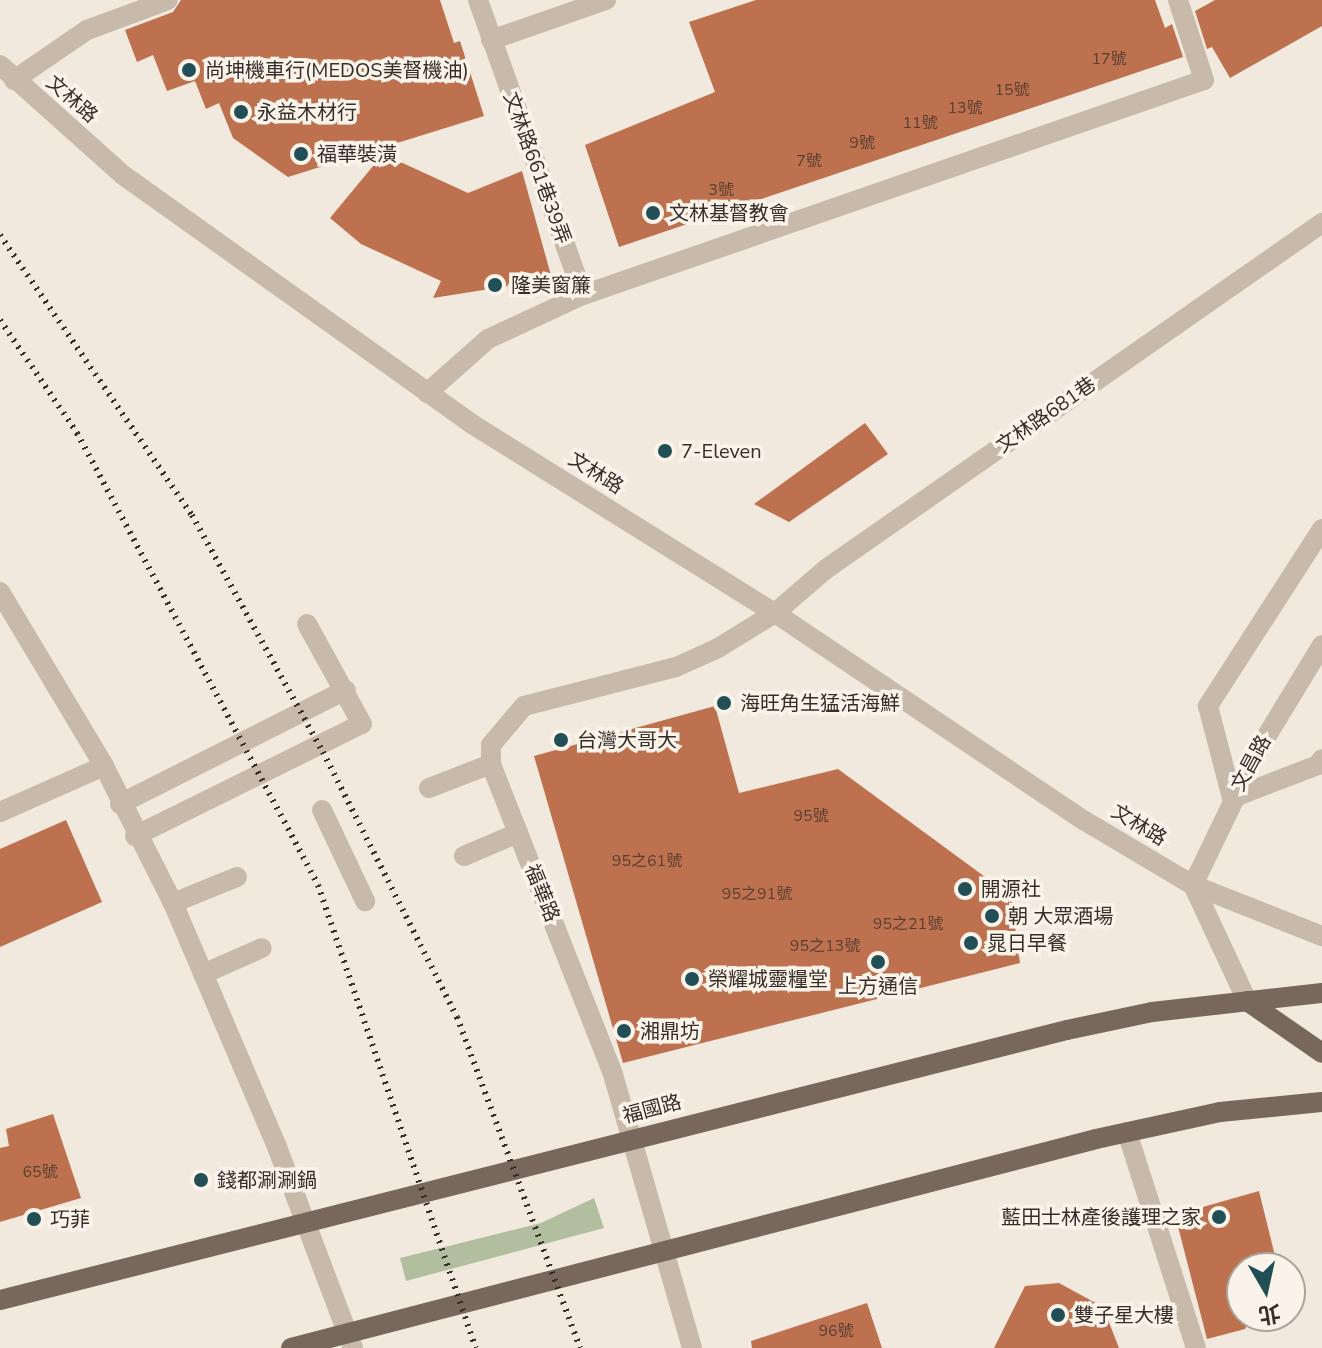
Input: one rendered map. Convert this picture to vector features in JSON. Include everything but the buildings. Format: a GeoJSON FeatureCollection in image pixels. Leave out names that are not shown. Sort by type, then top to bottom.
{"type":"FeatureCollection","features":[{"type":"Feature","properties":{"kind":"main road","name":"福國路"},"geometry":{"type":"LineString","coordinates":[[0,1300],[1081,1027],[1152,1012],[1322,993]]}},
{"type":"Feature","properties":{"kind":"main road"},"geometry":{"type":"LineString","coordinates":[[1247,1001],[1322,1053]]}},
{"type":"Feature","properties":{"kind":"main road"},"geometry":{"type":"LineString","coordinates":[[291,1348],[350,1340],[665,1248],[1127,1132],[1220,1112],[1322,1102]]}},
{"type":"Feature","properties":{"kind":"street"},"geometry":{"type":"LineString","coordinates":[[7,72],[87,30],[168,0]]}},
{"type":"Feature","properties":{"kind":"street","name":"文林路661巷39弄"},"geometry":{"type":"LineString","coordinates":[[478,0],[583,295]]}},
{"type":"Feature","properties":{"kind":"street"},"geometry":{"type":"LineString","coordinates":[[491,40],[606,0]]}},
{"type":"Feature","properties":{"kind":"street"},"geometry":{"type":"LineString","coordinates":[[427,393],[488,339],[583,295],[1204,80],[1178,0]]}},
{"type":"Feature","properties":{"kind":"street","name":"文林路"},"geometry":{"type":"LineString","coordinates":[[7,72],[123,175],[427,393],[775,613],[1063,807],[1193,885],[1322,936]]}},
{"type":"Feature","properties":{"kind":"street","name":"文林路681巷"},"geometry":{"type":"LineString","coordinates":[[775,613],[826,569],[1322,223]]}},
{"type":"Feature","properties":{"kind":"street"},"geometry":{"type":"LineString","coordinates":[[1322,529],[1208,706],[1232,798],[1318,765],[1322,759]]}},
{"type":"Feature","properties":{"kind":"street"},"geometry":{"type":"LineString","coordinates":[[0,592],[104,766],[135,836],[173,903],[350,1340]]}},
{"type":"Feature","properties":{"kind":"street"},"geometry":{"type":"LineString","coordinates":[[429,788],[491,764],[491,745],[524,706],[676,667],[718,648],[775,613]]}},
{"type":"Feature","properties":{"kind":"street"},"geometry":{"type":"LineString","coordinates":[[135,836],[362,724],[307,624]]}},
{"type":"Feature","properties":{"kind":"street","name":"文昌路"},"geometry":{"type":"LineString","coordinates":[[1193,885],[1232,798],[1321,646]]}},
{"type":"Feature","properties":{"kind":"street"},"geometry":{"type":"LineString","coordinates":[[120,804],[346,690]]}},
{"type":"Feature","properties":{"kind":"street","name":"福華路"},"geometry":{"type":"LineString","coordinates":[[491,764],[613,1074],[692,1348]]}},
{"type":"Feature","properties":{"kind":"street"},"geometry":{"type":"LineString","coordinates":[[0,812],[104,766]]}},
{"type":"Feature","properties":{"kind":"street"},"geometry":{"type":"LineString","coordinates":[[322,810],[365,901]]}},
{"type":"Feature","properties":{"kind":"street"},"geometry":{"type":"LineString","coordinates":[[464,856],[518,833]]}},
{"type":"Feature","properties":{"kind":"street"},"geometry":{"type":"LineString","coordinates":[[173,903],[237,877]]}},
{"type":"Feature","properties":{"kind":"street"},"geometry":{"type":"LineString","coordinates":[[1193,885],[1247,1001]]}},
{"type":"Feature","properties":{"kind":"street"},"geometry":{"type":"LineString","coordinates":[[203,974],[262,948]]}},
{"type":"Feature","properties":{"kind":"street"},"geometry":{"type":"LineString","coordinates":[[1127,1132],[1196,1348]]}},
{"type":"Feature","properties":{"kind":"green space"},"geometry":{"type":"Polygon","coordinates":[[[594,1198],[604,1228],[406,1281],[400,1258],[541,1223],[594,1198]]]}},
{"type":"Feature","properties":{"kind":"railway"},"geometry":{"type":"LineString","coordinates":[[0,235],[192,515],[323,752],[457,1017],[580,1348]]}},
{"type":"Feature","properties":{"kind":"railway"},"geometry":{"type":"LineString","coordinates":[[0,320],[77,433],[318,885],[476,1348]]}},
{"type":"Feature","properties":{"kind":"place","name":"尚坤機車行(MEDOS美督機油)"},"geometry":{"type":"Point","coordinates":[189,70]}},
{"type":"Feature","properties":{"kind":"place","name":"永益木材行"},"geometry":{"type":"Point","coordinates":[241,112]}},
{"type":"Feature","properties":{"kind":"place","name":"福華裝潢"},"geometry":{"type":"Point","coordinates":[301,154]}},
{"type":"Feature","properties":{"kind":"place","name":"文林基督教會"},"geometry":{"type":"Point","coordinates":[653,213]}},
{"type":"Feature","properties":{"kind":"place","name":"隆美窗簾"},"geometry":{"type":"Point","coordinates":[495,285]}},
{"type":"Feature","properties":{"kind":"place","name":"7-Eleven"},"geometry":{"type":"Point","coordinates":[665,451]}},
{"type":"Feature","properties":{"kind":"place","name":"海旺角生猛活海鮮"},"geometry":{"type":"Point","coordinates":[724,703]}},
{"type":"Feature","properties":{"kind":"place","name":"台灣大哥大"},"geometry":{"type":"Point","coordinates":[561,740]}},
{"type":"Feature","properties":{"kind":"place","name":"開源社"},"geometry":{"type":"Point","coordinates":[965,889]}},
{"type":"Feature","properties":{"kind":"place","name":"朝 大眾酒場"},"geometry":{"type":"Point","coordinates":[992,916]}},
{"type":"Feature","properties":{"kind":"place","name":"晁日早餐"},"geometry":{"type":"Point","coordinates":[971,943]}},
{"type":"Feature","properties":{"kind":"place","name":"上方通信"},"geometry":{"type":"Point","coordinates":[878,962]}},
{"type":"Feature","properties":{"kind":"place","name":"榮耀城靈糧堂"},"geometry":{"type":"Point","coordinates":[692,979]}},
{"type":"Feature","properties":{"kind":"place","name":"湘鼎坊"},"geometry":{"type":"Point","coordinates":[624,1031]}},
{"type":"Feature","properties":{"kind":"place","name":"錢都涮涮鍋"},"geometry":{"type":"Point","coordinates":[201,1180]}},
{"type":"Feature","properties":{"kind":"place","name":"藍田士林產後護理之家"},"geometry":{"type":"Point","coordinates":[1219,1217]}},
{"type":"Feature","properties":{"kind":"place","name":"巧菲"},"geometry":{"type":"Point","coordinates":[34,1219]}},
{"type":"Feature","properties":{"kind":"place","name":"雙子星大樓"},"geometry":{"type":"Point","coordinates":[1058,1315]}}]}
